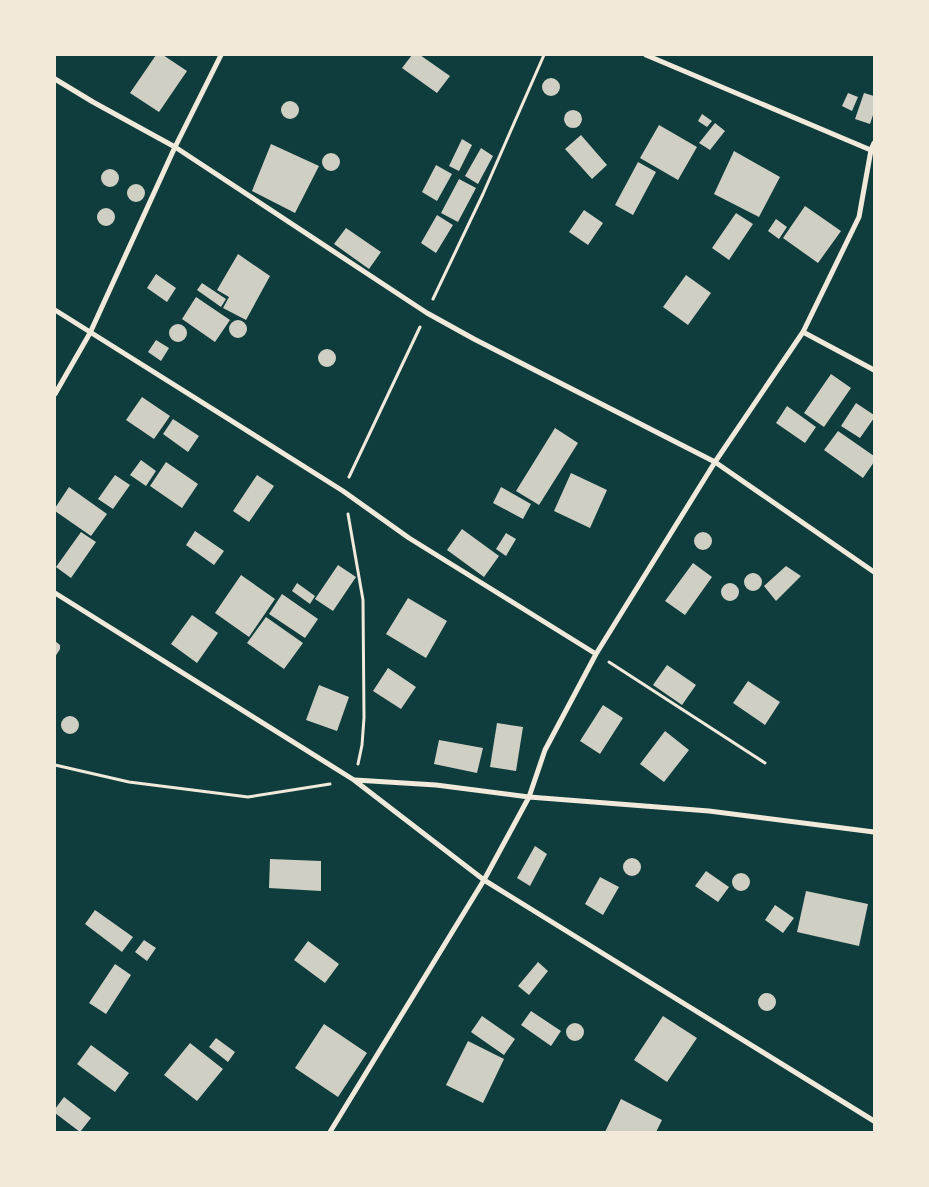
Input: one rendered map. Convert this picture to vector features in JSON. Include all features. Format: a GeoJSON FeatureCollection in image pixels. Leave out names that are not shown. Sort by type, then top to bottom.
{"type":"FeatureCollection","features":[{"type":"Feature","properties":{"kind":"street"},"geometry":{"type":"LineString","coordinates":[[55,394],[90,333],[175,147],[221,55]]}},
{"type":"Feature","properties":{"kind":"street"},"geometry":{"type":"LineString","coordinates":[[646,55],[873,151]]}},
{"type":"Feature","properties":{"kind":"street"},"geometry":{"type":"LineString","coordinates":[[55,79],[175,147],[427,313],[483,344],[714,462],[874,572]]}},
{"type":"Feature","properties":{"kind":"street"},"geometry":{"type":"LineString","coordinates":[[330,1132],[484,880],[529,797],[545,750],[596,654],[714,462],[803,332],[859,217],[874,144]]}},
{"type":"Feature","properties":{"kind":"street"},"geometry":{"type":"LineString","coordinates":[[55,310],[343,490],[409,538],[596,654]]}},
{"type":"Feature","properties":{"kind":"street"},"geometry":{"type":"LineString","coordinates":[[803,332],[874,370]]}},
{"type":"Feature","properties":{"kind":"street"},"geometry":{"type":"LineString","coordinates":[[55,594],[354,780],[484,880],[874,1121]]}},
{"type":"Feature","properties":{"kind":"street"},"geometry":{"type":"LineString","coordinates":[[354,780],[436,784],[529,797],[709,812],[874,832]]}},
{"type":"Feature","properties":{"kind":"path"},"geometry":{"type":"LineString","coordinates":[[55,764],[128,782],[248,797],[354,780],[362,745],[364,718],[363,600],[343,490],[483,194],[544,55]]}},
{"type":"Feature","properties":{"kind":"path"},"geometry":{"type":"LineString","coordinates":[[596,654],[766,763]]}},
{"type":"Feature","properties":{"kind":"building"},"geometry":{"type":"Polygon","coordinates":[[[156,55],[163,55],[187,71],[159,112],[130,93],[156,55]]]}},
{"type":"Feature","properties":{"kind":"building"},"geometry":{"type":"Polygon","coordinates":[[[412,55],[420,55],[450,76],[437,93],[402,68],[412,55]]]}},
{"type":"Feature","properties":{"kind":"building"},"geometry":{"type":"Polygon","coordinates":[[[551,78],[557,81],[560,87],[557,93],[551,96],[545,93],[542,87],[545,81],[551,78]]]}},
{"type":"Feature","properties":{"kind":"building"},"geometry":{"type":"Polygon","coordinates":[[[848,93],[858,97],[852,111],[842,106],[848,93]]]}},
{"type":"Feature","properties":{"kind":"building"},"geometry":{"type":"Polygon","coordinates":[[[864,93],[874,96],[874,112],[870,124],[855,119],[864,93]]]}},
{"type":"Feature","properties":{"kind":"building"},"geometry":{"type":"Polygon","coordinates":[[[290,101],[296,104],[299,110],[296,116],[290,119],[284,116],[281,110],[284,104],[290,101]]]}},
{"type":"Feature","properties":{"kind":"building"},"geometry":{"type":"Polygon","coordinates":[[[573,110],[579,113],[582,119],[579,125],[573,128],[567,125],[564,119],[567,113],[573,110]]]}},
{"type":"Feature","properties":{"kind":"building"},"geometry":{"type":"Polygon","coordinates":[[[702,114],[712,121],[707,127],[698,121],[702,114]]]}},
{"type":"Feature","properties":{"kind":"building"},"geometry":{"type":"Polygon","coordinates":[[[715,123],[725,131],[710,150],[699,143],[715,123]]]}},
{"type":"Feature","properties":{"kind":"building"},"geometry":{"type":"Polygon","coordinates":[[[659,125],[697,147],[678,180],[640,158],[659,125]]]}},
{"type":"Feature","properties":{"kind":"building"},"geometry":{"type":"Polygon","coordinates":[[[581,135],[607,165],[592,179],[565,149],[581,135]]]}},
{"type":"Feature","properties":{"kind":"building"},"geometry":{"type":"Polygon","coordinates":[[[462,139],[472,145],[459,171],[449,166],[462,139]]]}},
{"type":"Feature","properties":{"kind":"building"},"geometry":{"type":"Polygon","coordinates":[[[271,144],[319,166],[295,213],[252,191],[271,144]]]}},
{"type":"Feature","properties":{"kind":"building"},"geometry":{"type":"Polygon","coordinates":[[[481,148],[493,156],[478,184],[465,176],[481,148]]]}},
{"type":"Feature","properties":{"kind":"building"},"geometry":{"type":"Polygon","coordinates":[[[734,151],[780,177],[759,217],[714,194],[734,151]]]}},
{"type":"Feature","properties":{"kind":"building"},"geometry":{"type":"Polygon","coordinates":[[[331,153],[337,156],[340,162],[337,168],[331,171],[325,168],[322,162],[325,156],[331,153]]]}},
{"type":"Feature","properties":{"kind":"building"},"geometry":{"type":"Polygon","coordinates":[[[638,162],[656,172],[633,215],[615,205],[638,162]]]}},
{"type":"Feature","properties":{"kind":"building"},"geometry":{"type":"Polygon","coordinates":[[[436,165],[452,174],[437,201],[422,192],[436,165]]]}},
{"type":"Feature","properties":{"kind":"building"},"geometry":{"type":"Polygon","coordinates":[[[110,169],[116,172],[119,178],[116,184],[110,187],[104,184],[101,178],[104,172],[110,169]]]}},
{"type":"Feature","properties":{"kind":"building"},"geometry":{"type":"Polygon","coordinates":[[[459,179],[476,188],[458,222],[441,213],[459,179]]]}},
{"type":"Feature","properties":{"kind":"building"},"geometry":{"type":"Polygon","coordinates":[[[136,184],[142,187],[145,193],[142,199],[136,202],[130,199],[127,193],[130,187],[136,184]]]}},
{"type":"Feature","properties":{"kind":"building"},"geometry":{"type":"Polygon","coordinates":[[[805,206],[841,231],[818,263],[783,238],[805,206]]]}},
{"type":"Feature","properties":{"kind":"building"},"geometry":{"type":"Polygon","coordinates":[[[106,208],[112,211],[115,217],[112,223],[106,226],[100,223],[97,217],[100,211],[106,208]]]}},
{"type":"Feature","properties":{"kind":"building"},"geometry":{"type":"Polygon","coordinates":[[[584,210],[603,223],[588,245],[569,232],[584,210]]]}},
{"type":"Feature","properties":{"kind":"building"},"geometry":{"type":"Polygon","coordinates":[[[736,213],[753,224],[729,260],[712,248],[736,213]]]}},
{"type":"Feature","properties":{"kind":"building"},"geometry":{"type":"Polygon","coordinates":[[[437,215],[453,225],[436,253],[421,243],[437,215]]]}},
{"type":"Feature","properties":{"kind":"building"},"geometry":{"type":"Polygon","coordinates":[[[776,219],[787,227],[779,239],[768,231],[776,219]]]}},
{"type":"Feature","properties":{"kind":"building"},"geometry":{"type":"Polygon","coordinates":[[[346,228],[381,252],[369,269],[334,244],[346,228]]]}},
{"type":"Feature","properties":{"kind":"building"},"geometry":{"type":"Polygon","coordinates":[[[238,254],[270,276],[246,320],[223,308],[229,297],[217,290],[238,254]]]}},
{"type":"Feature","properties":{"kind":"building"},"geometry":{"type":"Polygon","coordinates":[[[156,274],[176,288],[167,302],[147,288],[156,274]]]}},
{"type":"Feature","properties":{"kind":"building"},"geometry":{"type":"Polygon","coordinates":[[[686,275],[711,293],[688,325],[663,307],[686,275]]]}},
{"type":"Feature","properties":{"kind":"building"},"geometry":{"type":"Polygon","coordinates":[[[202,283],[226,299],[221,307],[197,290],[202,283]]]}},
{"type":"Feature","properties":{"kind":"building"},"geometry":{"type":"Polygon","coordinates":[[[196,297],[230,320],[215,342],[182,319],[196,297]]]}},
{"type":"Feature","properties":{"kind":"building"},"geometry":{"type":"Polygon","coordinates":[[[238,320],[244,323],[247,329],[244,335],[238,338],[232,335],[229,329],[232,323],[238,320]]]}},
{"type":"Feature","properties":{"kind":"building"},"geometry":{"type":"Polygon","coordinates":[[[178,324],[184,327],[187,333],[184,339],[178,342],[172,339],[169,333],[172,327],[178,324]]]}},
{"type":"Feature","properties":{"kind":"building"},"geometry":{"type":"Polygon","coordinates":[[[156,340],[169,348],[161,361],[148,352],[156,340]]]}},
{"type":"Feature","properties":{"kind":"building"},"geometry":{"type":"Polygon","coordinates":[[[327,349],[333,352],[336,358],[333,364],[327,367],[321,364],[318,358],[321,352],[327,349]]]}},
{"type":"Feature","properties":{"kind":"building"},"geometry":{"type":"Polygon","coordinates":[[[831,374],[851,388],[824,427],[804,413],[831,374]]]}},
{"type":"Feature","properties":{"kind":"building"},"geometry":{"type":"Polygon","coordinates":[[[142,397],[170,416],[154,439],[126,420],[142,397]]]}},
{"type":"Feature","properties":{"kind":"building"},"geometry":{"type":"Polygon","coordinates":[[[856,403],[874,415],[874,418],[860,438],[841,426],[856,403]]]}},
{"type":"Feature","properties":{"kind":"building"},"geometry":{"type":"Polygon","coordinates":[[[787,406],[816,427],[805,443],[776,423],[787,406]]]}},
{"type":"Feature","properties":{"kind":"building"},"geometry":{"type":"Polygon","coordinates":[[[173,419],[199,436],[188,452],[163,434],[173,419]]]}},
{"type":"Feature","properties":{"kind":"building"},"geometry":{"type":"Polygon","coordinates":[[[555,428],[578,443],[539,505],[516,491],[555,428]]]}},
{"type":"Feature","properties":{"kind":"building"},"geometry":{"type":"Polygon","coordinates":[[[838,431],[874,456],[874,462],[863,478],[824,450],[838,431]]]}},
{"type":"Feature","properties":{"kind":"building"},"geometry":{"type":"Polygon","coordinates":[[[141,460],[156,471],[146,486],[130,475],[141,460]]]}},
{"type":"Feature","properties":{"kind":"building"},"geometry":{"type":"Polygon","coordinates":[[[166,462],[198,484],[182,508],[150,486],[166,462]]]}},
{"type":"Feature","properties":{"kind":"building"},"geometry":{"type":"Polygon","coordinates":[[[571,473],[607,490],[590,528],[554,511],[571,473]]]}},
{"type":"Feature","properties":{"kind":"building"},"geometry":{"type":"Polygon","coordinates":[[[115,475],[130,485],[113,509],[98,499],[115,475]]]}},
{"type":"Feature","properties":{"kind":"building"},"geometry":{"type":"Polygon","coordinates":[[[257,475],[274,486],[249,522],[233,511],[257,475]]]}},
{"type":"Feature","properties":{"kind":"building"},"geometry":{"type":"Polygon","coordinates":[[[69,487],[107,514],[91,536],[55,511],[55,508],[69,487]]]}},
{"type":"Feature","properties":{"kind":"building"},"geometry":{"type":"Polygon","coordinates":[[[501,487],[531,504],[523,519],[493,503],[501,487]]]}},
{"type":"Feature","properties":{"kind":"building"},"geometry":{"type":"Polygon","coordinates":[[[462,529],[499,556],[484,577],[447,550],[462,529]]]}},
{"type":"Feature","properties":{"kind":"building"},"geometry":{"type":"Polygon","coordinates":[[[195,531],[224,551],[214,565],[186,545],[195,531]]]}},
{"type":"Feature","properties":{"kind":"building"},"geometry":{"type":"Polygon","coordinates":[[[81,532],[96,542],[71,578],[56,567],[81,532]]]}},
{"type":"Feature","properties":{"kind":"building"},"geometry":{"type":"Polygon","coordinates":[[[703,532],[709,535],[712,541],[709,547],[703,550],[697,547],[694,541],[697,535],[703,532]]]}},
{"type":"Feature","properties":{"kind":"building"},"geometry":{"type":"Polygon","coordinates":[[[506,533],[516,539],[506,556],[496,549],[506,533]]]}},
{"type":"Feature","properties":{"kind":"building"},"geometry":{"type":"Polygon","coordinates":[[[693,563],[712,577],[685,615],[665,601],[693,563]]]}},
{"type":"Feature","properties":{"kind":"building"},"geometry":{"type":"Polygon","coordinates":[[[338,565],[356,577],[333,611],[315,599],[338,565]]]}},
{"type":"Feature","properties":{"kind":"building"},"geometry":{"type":"Polygon","coordinates":[[[786,566],[801,576],[776,601],[764,586],[786,566]]]}},
{"type":"Feature","properties":{"kind":"building"},"geometry":{"type":"Polygon","coordinates":[[[753,573],[759,576],[762,582],[759,588],[753,591],[747,588],[744,582],[747,576],[753,573]]]}},
{"type":"Feature","properties":{"kind":"building"},"geometry":{"type":"Polygon","coordinates":[[[241,575],[275,599],[249,637],[215,613],[241,575]]]}},
{"type":"Feature","properties":{"kind":"building"},"geometry":{"type":"Polygon","coordinates":[[[297,583],[315,596],[310,604],[292,591],[297,583]]]}},
{"type":"Feature","properties":{"kind":"building"},"geometry":{"type":"Polygon","coordinates":[[[730,583],[736,586],[739,592],[736,598],[730,601],[724,598],[721,592],[724,586],[730,583]]]}},
{"type":"Feature","properties":{"kind":"building"},"geometry":{"type":"Polygon","coordinates":[[[282,594],[318,619],[305,638],[269,614],[282,594]]]}},
{"type":"Feature","properties":{"kind":"building"},"geometry":{"type":"Polygon","coordinates":[[[408,598],[447,621],[426,658],[386,634],[408,598]]]}},
{"type":"Feature","properties":{"kind":"building"},"geometry":{"type":"Polygon","coordinates":[[[192,615],[218,633],[197,663],[171,644],[192,615]]]}},
{"type":"Feature","properties":{"kind":"building"},"geometry":{"type":"Polygon","coordinates":[[[266,617],[303,643],[284,669],[247,643],[266,617]]]}},
{"type":"Feature","properties":{"kind":"building"},"geometry":{"type":"Polygon","coordinates":[[[55,641],[60,645],[60,649],[55,657],[55,641]]]}},
{"type":"Feature","properties":{"kind":"building"},"geometry":{"type":"Polygon","coordinates":[[[667,665],[696,685],[682,705],[653,685],[667,665]]]}},
{"type":"Feature","properties":{"kind":"building"},"geometry":{"type":"Polygon","coordinates":[[[388,668],[416,687],[401,709],[373,691],[388,668]]]}},
{"type":"Feature","properties":{"kind":"building"},"geometry":{"type":"Polygon","coordinates":[[[748,681],[780,702],[765,725],[733,703],[748,681]]]}},
{"type":"Feature","properties":{"kind":"building"},"geometry":{"type":"Polygon","coordinates":[[[319,685],[349,697],[337,731],[306,720],[319,685]]]}},
{"type":"Feature","properties":{"kind":"building"},"geometry":{"type":"Polygon","coordinates":[[[603,705],[623,718],[600,754],[580,741],[603,705]]]}},
{"type":"Feature","properties":{"kind":"building"},"geometry":{"type":"Polygon","coordinates":[[[70,716],[76,719],[79,725],[76,731],[70,734],[64,731],[61,725],[64,719],[70,716]]]}},
{"type":"Feature","properties":{"kind":"building"},"geometry":{"type":"Polygon","coordinates":[[[497,723],[523,727],[516,771],[490,767],[497,723]]]}},
{"type":"Feature","properties":{"kind":"building"},"geometry":{"type":"Polygon","coordinates":[[[665,731],[689,750],[664,782],[640,764],[665,731]]]}},
{"type":"Feature","properties":{"kind":"building"},"geometry":{"type":"Polygon","coordinates":[[[439,740],[483,748],[477,773],[434,764],[439,740]]]}},
{"type":"Feature","properties":{"kind":"building"},"geometry":{"type":"Polygon","coordinates":[[[535,846],[547,854],[530,886],[517,878],[535,846]]]}},
{"type":"Feature","properties":{"kind":"building"},"geometry":{"type":"Polygon","coordinates":[[[632,858],[638,861],[641,867],[638,873],[632,876],[626,873],[623,867],[626,861],[632,858]]]}},
{"type":"Feature","properties":{"kind":"building"},"geometry":{"type":"Polygon","coordinates":[[[270,859],[321,861],[321,891],[269,888],[270,859]]]}},
{"type":"Feature","properties":{"kind":"building"},"geometry":{"type":"Polygon","coordinates":[[[706,871],[729,887],[718,902],[695,886],[706,871]]]}},
{"type":"Feature","properties":{"kind":"building"},"geometry":{"type":"Polygon","coordinates":[[[741,873],[747,876],[750,882],[747,888],[741,891],[735,888],[732,882],[735,876],[741,873]]]}},
{"type":"Feature","properties":{"kind":"building"},"geometry":{"type":"Polygon","coordinates":[[[600,877],[619,887],[603,915],[585,904],[600,877]]]}},
{"type":"Feature","properties":{"kind":"building"},"geometry":{"type":"Polygon","coordinates":[[[806,891],[868,904],[859,946],[797,932],[806,891]]]}},
{"type":"Feature","properties":{"kind":"building"},"geometry":{"type":"Polygon","coordinates":[[[775,905],[794,918],[783,933],[765,920],[775,905]]]}},
{"type":"Feature","properties":{"kind":"building"},"geometry":{"type":"Polygon","coordinates":[[[95,910],[133,937],[122,952],[85,924],[95,910]]]}},
{"type":"Feature","properties":{"kind":"building"},"geometry":{"type":"Polygon","coordinates":[[[144,940],[156,948],[147,961],[135,952],[144,940]]]}},
{"type":"Feature","properties":{"kind":"building"},"geometry":{"type":"Polygon","coordinates":[[[308,941],[339,964],[325,983],[294,960],[308,941]]]}},
{"type":"Feature","properties":{"kind":"building"},"geometry":{"type":"Polygon","coordinates":[[[538,962],[548,971],[529,995],[518,986],[538,962]]]}},
{"type":"Feature","properties":{"kind":"building"},"geometry":{"type":"Polygon","coordinates":[[[115,964],[131,975],[106,1014],[89,1003],[115,964]]]}},
{"type":"Feature","properties":{"kind":"building"},"geometry":{"type":"Polygon","coordinates":[[[767,993],[773,996],[776,1002],[773,1008],[767,1011],[761,1008],[758,1002],[761,996],[767,993]]]}},
{"type":"Feature","properties":{"kind":"building"},"geometry":{"type":"Polygon","coordinates":[[[531,1011],[561,1031],[551,1046],[521,1025],[531,1011]]]}},
{"type":"Feature","properties":{"kind":"building"},"geometry":{"type":"Polygon","coordinates":[[[482,1016],[515,1039],[504,1055],[471,1032],[482,1016]]]}},
{"type":"Feature","properties":{"kind":"building"},"geometry":{"type":"Polygon","coordinates":[[[663,1016],[697,1038],[667,1082],[634,1060],[663,1016]]]}},
{"type":"Feature","properties":{"kind":"building"},"geometry":{"type":"Polygon","coordinates":[[[575,1023],[583,1028],[584,1032],[579,1040],[575,1041],[567,1036],[566,1032],[571,1024],[575,1023]]]}},
{"type":"Feature","properties":{"kind":"building"},"geometry":{"type":"Polygon","coordinates":[[[324,1024],[367,1053],[338,1097],[295,1068],[324,1024]]]}},
{"type":"Feature","properties":{"kind":"building"},"geometry":{"type":"Polygon","coordinates":[[[216,1038],[235,1052],[228,1062],[209,1047],[216,1038]]]}},
{"type":"Feature","properties":{"kind":"building"},"geometry":{"type":"Polygon","coordinates":[[[468,1041],[504,1059],[483,1103],[446,1085],[468,1041]]]}},
{"type":"Feature","properties":{"kind":"building"},"geometry":{"type":"Polygon","coordinates":[[[190,1043],[223,1069],[197,1101],[164,1075],[190,1043]]]}},
{"type":"Feature","properties":{"kind":"building"},"geometry":{"type":"Polygon","coordinates":[[[91,1045],[129,1073],[115,1092],[77,1064],[91,1045]]]}},
{"type":"Feature","properties":{"kind":"building"},"geometry":{"type":"Polygon","coordinates":[[[64,1097],[91,1118],[80,1132],[55,1113],[55,1109],[64,1097]]]}},
{"type":"Feature","properties":{"kind":"building"},"geometry":{"type":"Polygon","coordinates":[[[621,1099],[662,1120],[656,1132],[605,1132],[621,1099]]]}}]}
